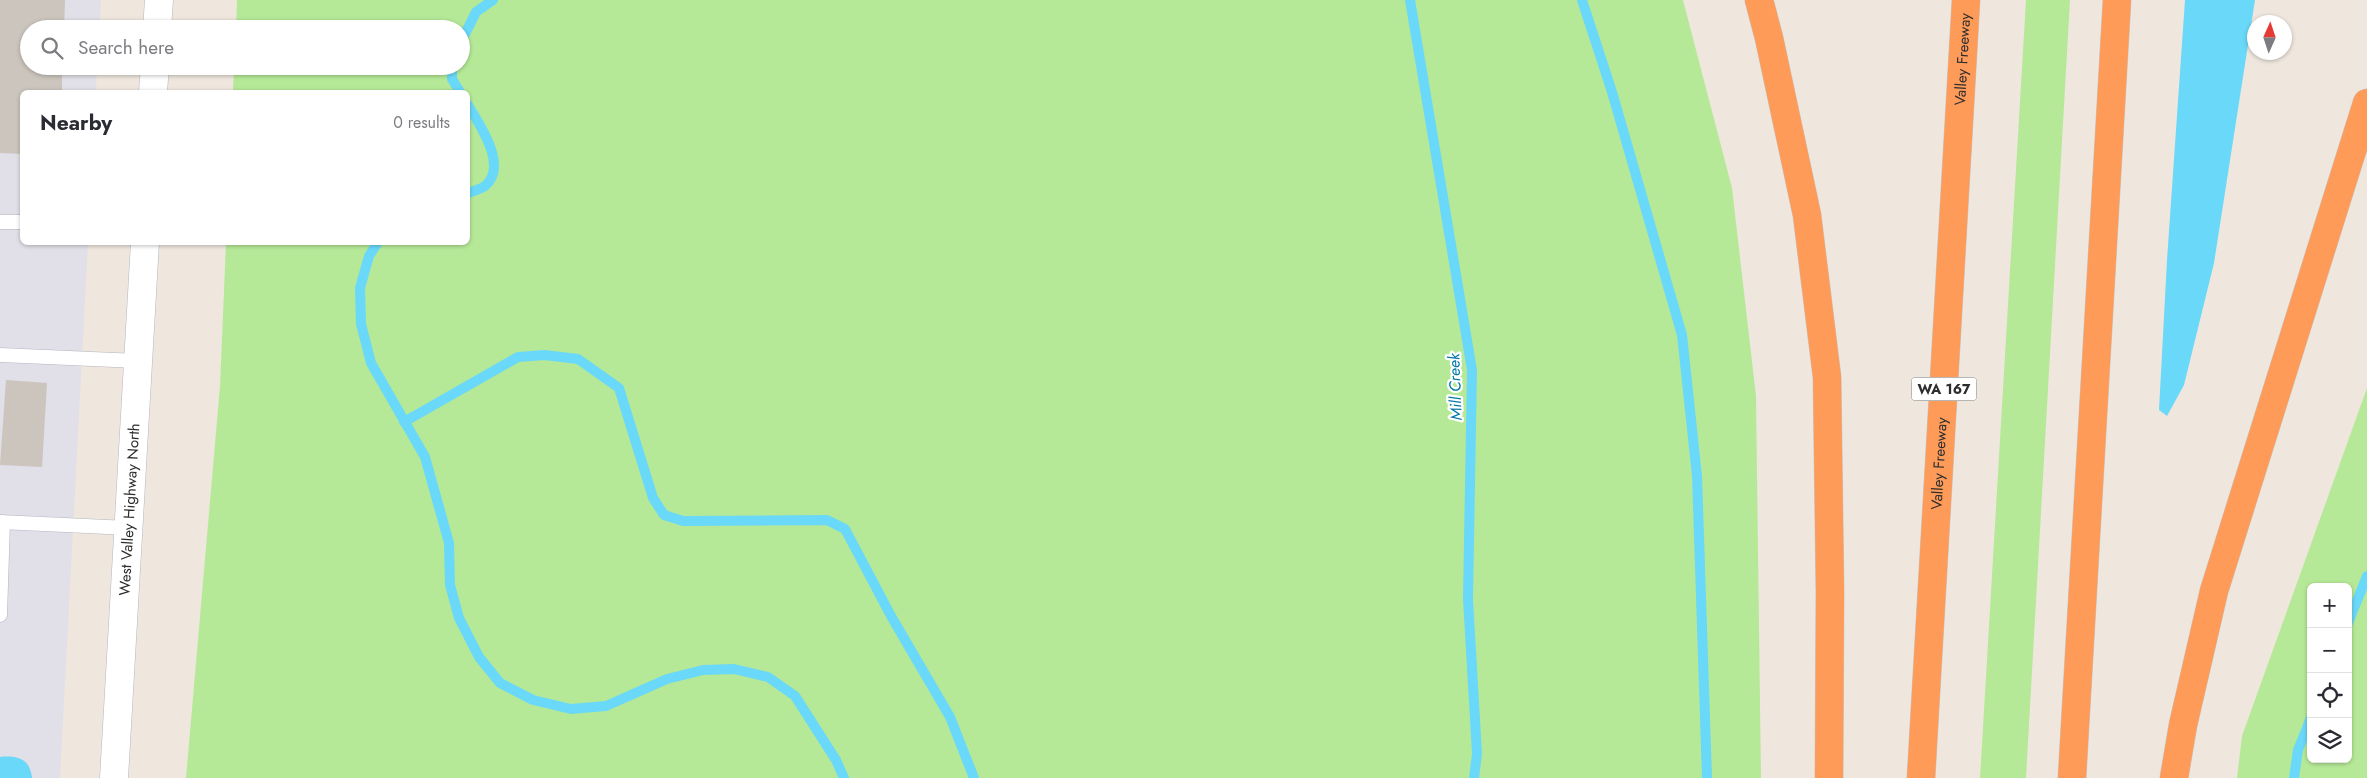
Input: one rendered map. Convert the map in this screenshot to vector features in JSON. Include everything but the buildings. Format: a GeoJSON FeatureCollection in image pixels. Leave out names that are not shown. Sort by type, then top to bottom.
{"type":"FeatureCollection","features":[{"type":"Feature","properties":{"kind":"highway"},"geometry":{"type":"LineString","coordinates":[[1758,0],[1769,38],[1807,215],[1826,377],[1830,592],[1828,778]]}},
{"type":"Feature","properties":{"kind":"highway","name":"Valley Freeway"},"geometry":{"type":"LineString","coordinates":[[1921,778],[1966,0]]}},
{"type":"Feature","properties":{"kind":"highway"},"geometry":{"type":"LineString","coordinates":[[2072,778],[2116,0]]}},
{"type":"Feature","properties":{"kind":"highway"},"geometry":{"type":"LineString","coordinates":[[2174,778],[2183,725],[2214,591],[2367,103]]}},
{"type":"Feature","properties":{"kind":"main road"},"geometry":{"type":"LineString","coordinates":[[158,20],[159,0]]}},
{"type":"Feature","properties":{"kind":"main road"},"geometry":{"type":"LineString","coordinates":[[153,90],[154,75]]}},
{"type":"Feature","properties":{"kind":"main road","name":"West Valley Highway North"},"geometry":{"type":"LineString","coordinates":[[114,778],[145,245]]}},
{"type":"Feature","properties":{"kind":"lane"},"geometry":{"type":"LineString","coordinates":[[0,222],[20,222]]}},
{"type":"Feature","properties":{"kind":"lane"},"geometry":{"type":"LineString","coordinates":[[0,355],[138,361]]}},
{"type":"Feature","properties":{"kind":"lane"},"geometry":{"type":"LineString","coordinates":[[0,615],[2,522],[129,528]]}},
{"type":"Feature","properties":{"kind":"shaded area"},"geometry":{"type":"Polygon","coordinates":[[[0,0],[101,0],[100,20],[20,20],[20,75],[97,75],[96,90],[20,90],[20,245],[88,245],[60,778],[0,778],[0,0]]]}},
{"type":"Feature","properties":{"kind":"green space"},"geometry":{"type":"Polygon","coordinates":[[[237,0],[1683,0],[1732,188],[1756,396],[1761,778],[186,778],[220,386],[226,245],[470,245],[470,90],[233,90],[234,75],[470,75],[470,20],[236,20],[237,0]]]}},
{"type":"Feature","properties":{"kind":"green space"},"geometry":{"type":"Polygon","coordinates":[[[2026,0],[2070,0],[2026,778],[1980,778],[2026,0]]]}},
{"type":"Feature","properties":{"kind":"green space"},"geometry":{"type":"Polygon","coordinates":[[[2367,388],[2367,778],[2237,778],[2242,736],[2367,388]]]}},
{"type":"Feature","properties":{"kind":"water"},"geometry":{"type":"Polygon","coordinates":[[[2185,0],[2255,0],[2253,15],[2247,15],[2247,51],[2214,263],[2184,385],[2167,416],[2159,410],[2167,260],[2185,0]]]}},
{"type":"Feature","properties":{"kind":"water"},"geometry":{"type":"Polygon","coordinates":[[[0,757],[18,758],[26,762],[32,778],[0,778],[0,757]]]}},
{"type":"Feature","properties":{"kind":"waterway"},"geometry":{"type":"LineString","coordinates":[[470,24],[476,12],[493,0]]}},
{"type":"Feature","properties":{"kind":"waterway","name":"Mill Creek"},"geometry":{"type":"LineString","coordinates":[[1410,0],[1472,370],[1468,599],[1477,754],[1474,778]]}},
{"type":"Feature","properties":{"kind":"waterway"},"geometry":{"type":"LineString","coordinates":[[1582,0],[1612,92],[1682,335],[1697,476],[1707,778]]}},
{"type":"Feature","properties":{"kind":"waterway"},"geometry":{"type":"LineString","coordinates":[[452,75],[452,79],[459,90]]}},
{"type":"Feature","properties":{"kind":"waterway"},"geometry":{"type":"LineString","coordinates":[[470,108],[490,145],[494,168],[492,178],[485,186],[470,192]]}},
{"type":"Feature","properties":{"kind":"waterway"},"geometry":{"type":"LineString","coordinates":[[376,245],[369,256],[360,288],[361,324],[371,363],[425,457],[449,543],[450,585],[459,618],[479,657],[500,683],[533,700],[571,709],[606,706],[667,679],[703,670],[734,669],[768,677],[795,696],[836,760],[844,778]]}},
{"type":"Feature","properties":{"kind":"waterway"},"geometry":{"type":"LineString","coordinates":[[404,422],[518,357],[544,355],[578,359],[619,388],[653,498],[664,515],[683,521],[827,520],[845,529],[891,616],[950,717],[974,778]]}},
{"type":"Feature","properties":{"kind":"waterway"},"geometry":{"type":"LineString","coordinates":[[2352,613],[2367,576]]}},
{"type":"Feature","properties":{"kind":"waterway"},"geometry":{"type":"LineString","coordinates":[[2294,778],[2298,750],[2307,728]]}}]}
